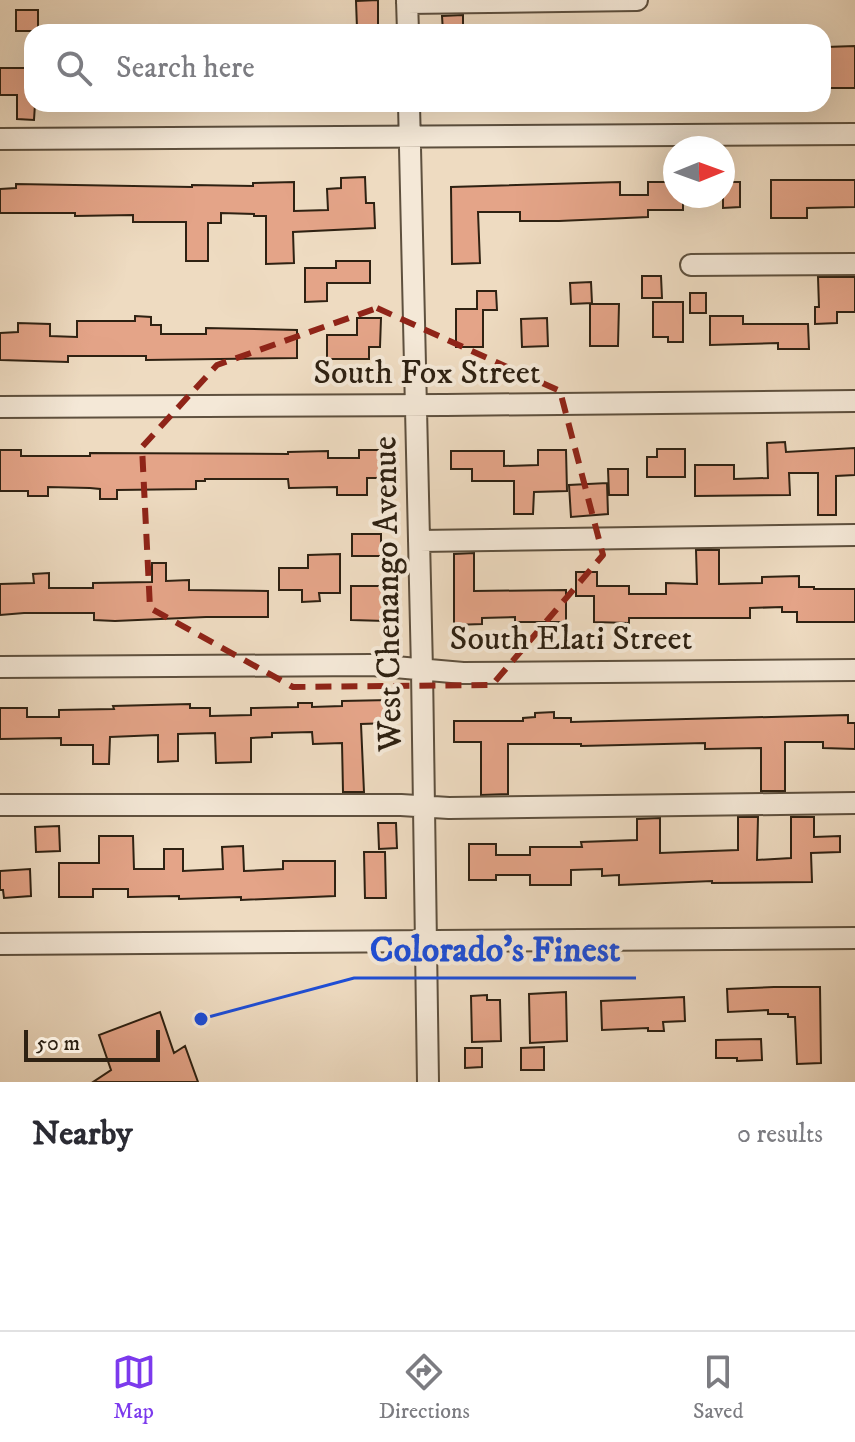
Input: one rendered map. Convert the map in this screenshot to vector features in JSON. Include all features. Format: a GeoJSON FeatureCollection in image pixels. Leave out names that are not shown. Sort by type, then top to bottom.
{"type":"FeatureCollection","features":[{"type":"Feature","properties":{"kind":"street"},"geometry":{"type":"LineString","coordinates":[[408,24],[407,2],[637,0]]}},
{"type":"Feature","properties":{"kind":"street","name":"West Chenango Avenue"},"geometry":{"type":"LineString","coordinates":[[409,112],[428,1082]]}},
{"type":"Feature","properties":{"kind":"street"},"geometry":{"type":"LineString","coordinates":[[0,139],[855,134]]}},
{"type":"Feature","properties":{"kind":"street"},"geometry":{"type":"LineString","coordinates":[[691,265],[855,264]]}},
{"type":"Feature","properties":{"kind":"street","name":"South Fox Street"},"geometry":{"type":"LineString","coordinates":[[0,407],[855,401]]}},
{"type":"Feature","properties":{"kind":"street"},"geometry":{"type":"LineString","coordinates":[[419,541],[855,535]]}},
{"type":"Feature","properties":{"kind":"street","name":"South Elati Street"},"geometry":{"type":"LineString","coordinates":[[0,667],[372,665],[463,673],[855,670]]}},
{"type":"Feature","properties":{"kind":"street"},"geometry":{"type":"LineString","coordinates":[[0,805],[424,805],[449,808],[855,803]]}},
{"type":"Feature","properties":{"kind":"street"},"geometry":{"type":"LineString","coordinates":[[0,944],[855,938]]}},
{"type":"Feature","properties":{"kind":"highlighted area"},"geometry":{"type":"Polygon","coordinates":[[[377,308],[560,391],[603,555],[492,685],[293,687],[150,608],[142,447],[217,365],[377,308]]]}},
{"type":"Feature","properties":{"kind":"building"},"geometry":{"type":"Polygon","coordinates":[[[378,0],[378,24],[357,24],[356,1],[378,0]]]}},
{"type":"Feature","properties":{"kind":"building"},"geometry":{"type":"Polygon","coordinates":[[[16,10],[38,10],[38,24],[24,24],[24,31],[16,31],[16,10]]]}},
{"type":"Feature","properties":{"kind":"building"},"geometry":{"type":"Polygon","coordinates":[[[463,15],[463,24],[442,24],[442,16],[463,15]]]}},
{"type":"Feature","properties":{"kind":"building"},"geometry":{"type":"Polygon","coordinates":[[[855,46],[855,88],[831,88],[831,47],[855,46]]]}},
{"type":"Feature","properties":{"kind":"building"},"geometry":{"type":"Polygon","coordinates":[[[0,68],[24,68],[24,112],[34,112],[34,120],[17,119],[17,95],[0,95],[0,68]]]}},
{"type":"Feature","properties":{"kind":"building"},"geometry":{"type":"Polygon","coordinates":[[[365,177],[366,203],[374,203],[375,228],[293,232],[294,263],[266,264],[266,216],[221,213],[221,223],[208,223],[208,261],[186,261],[186,222],[133,222],[133,215],[0,213],[0,189],[16,188],[16,184],[192,187],[294,182],[294,211],[328,210],[327,189],[341,188],[341,178],[365,177]]]}},
{"type":"Feature","properties":{"kind":"building"},"geometry":{"type":"Polygon","coordinates":[[[771,180],[855,180],[855,207],[807,208],[807,218],[771,218],[771,180]]]}},
{"type":"Feature","properties":{"kind":"building"},"geometry":{"type":"Polygon","coordinates":[[[620,182],[620,195],[648,195],[648,182],[663,182],[663,208],[683,210],[648,210],[648,217],[559,221],[520,221],[520,212],[478,212],[480,263],[452,264],[451,187],[620,182]]]}},
{"type":"Feature","properties":{"kind":"building"},"geometry":{"type":"Polygon","coordinates":[[[735,182],[740,182],[740,207],[735,207],[735,182]]]}},
{"type":"Feature","properties":{"kind":"building"},"geometry":{"type":"Polygon","coordinates":[[[336,261],[370,261],[370,283],[327,283],[327,301],[305,302],[305,268],[336,268],[336,261]]]}},
{"type":"Feature","properties":{"kind":"building"},"geometry":{"type":"Polygon","coordinates":[[[642,276],[661,276],[662,298],[642,298],[642,276]]]}},
{"type":"Feature","properties":{"kind":"building"},"geometry":{"type":"Polygon","coordinates":[[[818,277],[855,277],[855,312],[837,312],[837,323],[815,324],[815,307],[819,307],[818,277]]]}},
{"type":"Feature","properties":{"kind":"building"},"geometry":{"type":"Polygon","coordinates":[[[591,282],[592,303],[571,304],[570,283],[591,282]]]}},
{"type":"Feature","properties":{"kind":"building"},"geometry":{"type":"Polygon","coordinates":[[[477,291],[496,291],[497,310],[483,310],[483,347],[456,347],[456,309],[477,309],[477,291]]]}},
{"type":"Feature","properties":{"kind":"building"},"geometry":{"type":"Polygon","coordinates":[[[690,293],[706,293],[706,313],[690,313],[690,293]]]}},
{"type":"Feature","properties":{"kind":"building"},"geometry":{"type":"Polygon","coordinates":[[[653,302],[683,302],[683,342],[668,342],[668,337],[653,337],[653,302]]]}},
{"type":"Feature","properties":{"kind":"building"},"geometry":{"type":"Polygon","coordinates":[[[590,304],[619,304],[618,346],[590,346],[590,304]]]}},
{"type":"Feature","properties":{"kind":"building"},"geometry":{"type":"Polygon","coordinates":[[[135,316],[151,317],[151,325],[161,325],[161,334],[206,334],[206,328],[297,330],[297,358],[146,360],[146,356],[68,356],[68,362],[0,360],[0,333],[18,332],[18,323],[50,324],[50,336],[77,337],[77,321],[135,321],[135,316]]]}},
{"type":"Feature","properties":{"kind":"building"},"geometry":{"type":"Polygon","coordinates":[[[710,316],[743,316],[743,324],[808,324],[809,349],[778,349],[778,343],[710,345],[710,316]]]}},
{"type":"Feature","properties":{"kind":"building"},"geometry":{"type":"Polygon","coordinates":[[[357,318],[381,318],[380,347],[369,347],[369,359],[327,359],[327,335],[357,335],[357,318]]]}},
{"type":"Feature","properties":{"kind":"building"},"geometry":{"type":"Polygon","coordinates":[[[547,318],[548,346],[522,347],[521,319],[547,318]]]}},
{"type":"Feature","properties":{"kind":"building"},"geometry":{"type":"Polygon","coordinates":[[[785,442],[786,452],[855,448],[855,475],[836,476],[836,515],[818,515],[818,473],[789,473],[790,495],[695,496],[695,465],[734,465],[734,479],[768,478],[767,443],[785,442]]]}},
{"type":"Feature","properties":{"kind":"building"},"geometry":{"type":"Polygon","coordinates":[[[657,449],[685,449],[685,477],[647,477],[647,457],[657,457],[657,449]]]}},
{"type":"Feature","properties":{"kind":"building"},"geometry":{"type":"Polygon","coordinates":[[[0,450],[21,450],[21,456],[328,451],[328,458],[359,458],[359,450],[386,450],[386,478],[367,478],[367,495],[337,495],[337,487],[289,488],[288,479],[205,479],[196,481],[196,489],[117,490],[117,499],[100,499],[100,489],[90,488],[48,487],[48,496],[28,496],[28,491],[0,491],[0,450]]]}},
{"type":"Feature","properties":{"kind":"building"},"geometry":{"type":"Polygon","coordinates":[[[538,450],[566,450],[567,491],[534,492],[533,514],[514,514],[514,481],[472,481],[472,469],[451,469],[451,451],[504,451],[504,466],[538,465],[538,450]]]}},
{"type":"Feature","properties":{"kind":"building"},"geometry":{"type":"Polygon","coordinates":[[[608,469],[628,469],[628,495],[609,495],[608,469]]]}},
{"type":"Feature","properties":{"kind":"building"},"geometry":{"type":"Polygon","coordinates":[[[607,483],[608,514],[571,517],[569,485],[607,483]]]}},
{"type":"Feature","properties":{"kind":"building"},"geometry":{"type":"Polygon","coordinates":[[[352,534],[381,534],[381,556],[352,556],[352,534]]]}},
{"type":"Feature","properties":{"kind":"building"},"geometry":{"type":"Polygon","coordinates":[[[696,550],[719,550],[719,584],[762,583],[762,577],[799,576],[799,587],[855,589],[855,622],[797,622],[797,612],[782,612],[782,607],[750,608],[750,618],[629,618],[629,623],[594,622],[594,596],[576,596],[576,572],[597,572],[597,586],[629,586],[629,594],[666,594],[666,583],[697,584],[696,550]]]}},
{"type":"Feature","properties":{"kind":"building"},"geometry":{"type":"Polygon","coordinates":[[[474,553],[474,591],[566,590],[566,622],[515,622],[515,617],[482,618],[482,624],[454,625],[454,554],[474,553]]]}},
{"type":"Feature","properties":{"kind":"building"},"geometry":{"type":"Polygon","coordinates":[[[340,554],[340,593],[319,593],[320,601],[302,602],[302,590],[279,590],[279,568],[308,568],[308,555],[340,554]]]}},
{"type":"Feature","properties":{"kind":"building"},"geometry":{"type":"Polygon","coordinates":[[[152,563],[166,563],[166,581],[189,580],[189,590],[268,591],[268,617],[115,621],[94,620],[94,613],[0,615],[0,584],[34,583],[33,574],[49,573],[49,588],[93,588],[93,583],[152,582],[152,563]]]}},
{"type":"Feature","properties":{"kind":"building"},"geometry":{"type":"Polygon","coordinates":[[[351,586],[385,586],[385,621],[351,620],[351,586]]]}},
{"type":"Feature","properties":{"kind":"building"},"geometry":{"type":"Polygon","coordinates":[[[390,700],[391,723],[361,724],[364,792],[343,792],[342,743],[313,744],[312,732],[272,733],[272,737],[251,738],[251,762],[216,763],[215,733],[178,734],[178,761],[158,762],[158,735],[110,737],[109,764],[93,764],[93,745],[61,745],[61,738],[0,739],[0,708],[27,708],[27,717],[59,717],[59,710],[190,704],[190,708],[210,708],[210,716],[251,715],[251,708],[298,707],[298,703],[312,703],[312,707],[342,706],[342,701],[390,700]]]}},
{"type":"Feature","properties":{"kind":"building"},"geometry":{"type":"Polygon","coordinates":[[[554,712],[554,718],[571,718],[571,722],[848,715],[848,723],[855,723],[855,749],[823,748],[823,742],[785,742],[785,791],[761,791],[761,748],[705,749],[705,743],[508,744],[508,794],[481,795],[481,742],[454,742],[454,721],[523,721],[523,718],[535,717],[535,713],[554,712]]]}},
{"type":"Feature","properties":{"kind":"building"},"geometry":{"type":"Polygon","coordinates":[[[738,817],[758,817],[757,860],[791,858],[791,817],[814,817],[814,837],[840,836],[840,852],[811,853],[812,882],[712,881],[619,885],[619,875],[602,876],[602,869],[571,870],[571,885],[530,885],[530,875],[496,875],[496,880],[469,880],[469,844],[496,844],[496,855],[530,855],[530,847],[582,847],[581,842],[637,840],[637,819],[660,818],[660,853],[738,850],[738,817]]]}},
{"type":"Feature","properties":{"kind":"building"},"geometry":{"type":"Polygon","coordinates":[[[378,823],[396,823],[397,848],[379,849],[378,823]]]}},
{"type":"Feature","properties":{"kind":"building"},"geometry":{"type":"Polygon","coordinates":[[[59,826],[60,851],[36,852],[35,827],[59,826]]]}},
{"type":"Feature","properties":{"kind":"building"},"geometry":{"type":"Polygon","coordinates":[[[99,836],[133,836],[134,869],[164,869],[164,849],[183,849],[183,871],[223,869],[222,847],[243,846],[244,871],[283,869],[283,861],[335,861],[335,896],[179,899],[179,896],[128,897],[128,889],[93,889],[93,897],[59,897],[59,863],[99,863],[99,836]]]}},
{"type":"Feature","properties":{"kind":"building"},"geometry":{"type":"Polygon","coordinates":[[[364,852],[385,852],[386,898],[365,898],[364,852]]]}},
{"type":"Feature","properties":{"kind":"building"},"geometry":{"type":"Polygon","coordinates":[[[30,869],[31,896],[4,898],[3,890],[0,890],[0,871],[30,869]]]}},
{"type":"Feature","properties":{"kind":"building"},"geometry":{"type":"Polygon","coordinates":[[[820,987],[821,1063],[797,1064],[795,1017],[768,1014],[768,1010],[728,1012],[727,989],[820,987]]]}},
{"type":"Feature","properties":{"kind":"building"},"geometry":{"type":"Polygon","coordinates":[[[566,992],[567,1041],[530,1043],[529,994],[566,992]]]}},
{"type":"Feature","properties":{"kind":"building"},"geometry":{"type":"Polygon","coordinates":[[[487,995],[487,1000],[500,1000],[501,1041],[472,1042],[471,996],[487,995]]]}},
{"type":"Feature","properties":{"kind":"building"},"geometry":{"type":"Polygon","coordinates":[[[684,997],[685,1021],[663,1022],[664,1031],[648,1031],[648,1028],[602,1030],[601,1001],[684,997]]]}},
{"type":"Feature","properties":{"kind":"building"},"geometry":{"type":"Polygon","coordinates":[[[160,1012],[174,1053],[185,1046],[198,1082],[93,1082],[111,1070],[99,1035],[160,1012]]]}},
{"type":"Feature","properties":{"kind":"building"},"geometry":{"type":"Polygon","coordinates":[[[761,1039],[762,1060],[716,1058],[716,1040],[761,1039]]]}},
{"type":"Feature","properties":{"kind":"building"},"geometry":{"type":"Polygon","coordinates":[[[544,1047],[544,1070],[521,1070],[521,1048],[544,1047]]]}},
{"type":"Feature","properties":{"kind":"building"},"geometry":{"type":"Polygon","coordinates":[[[465,1048],[482,1048],[482,1067],[465,1068],[465,1048]]]}},
{"type":"Feature","properties":{"kind":"place","name":"Colorado's Finest"},"geometry":{"type":"Point","coordinates":[201,1019]}}]}
